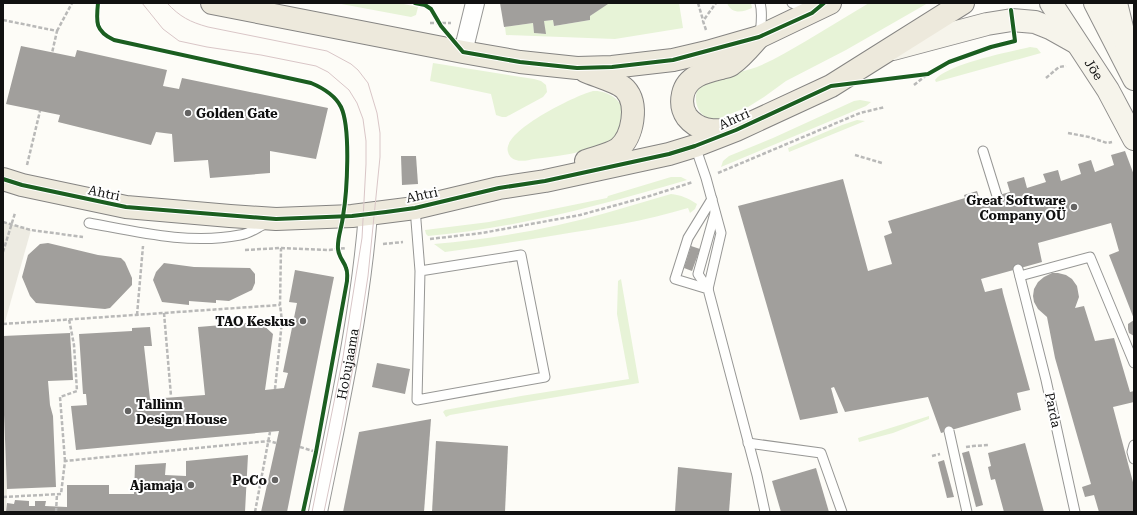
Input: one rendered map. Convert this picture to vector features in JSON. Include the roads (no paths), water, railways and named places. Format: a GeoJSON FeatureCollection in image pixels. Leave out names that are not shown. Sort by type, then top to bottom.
{"type":"FeatureCollection","features":[{"type":"Feature","properties":{"kind":"main road"},"geometry":{"type":"LineString","coordinates":[[212,3],[463,52],[520,62],[577,68],[612,67],[673,60],[759,38],[821,8]]}},
{"type":"Feature","properties":{"kind":"main road","name":"Ahtri"},"geometry":{"type":"LineString","coordinates":[[3,180],[126,208],[276,218],[344,216],[415,208],[499,188],[545,181],[669,154],[695,146],[736,130],[831,86],[962,3]]}},
{"type":"Feature","properties":{"kind":"main road","name":"Jõe"},"geometry":{"type":"LineString","coordinates":[[1050,3],[1108,90],[1124,140]]}},
{"type":"Feature","properties":{"kind":"main road"},"geometry":{"type":"LineString","coordinates":[[1095,3],[1134,79]]}},
{"type":"Feature","properties":{"kind":"main road"},"geometry":{"type":"LineString","coordinates":[[1116,3],[1134,79]]}},
{"type":"Feature","properties":{"kind":"main road"},"geometry":{"type":"LineString","coordinates":[[886,51],[987,24],[1008,20],[1035,22],[1050,28],[1075,42]]}},
{"type":"Feature","properties":{"kind":"main road"},"geometry":{"type":"LineString","coordinates":[[736,130],[714,131],[695,126],[682,109],[681,102],[684,90],[690,81],[698,74],[731,65],[759,38]]}},
{"type":"Feature","properties":{"kind":"main road"},"geometry":{"type":"LineString","coordinates":[[499,188],[608,154],[618,149],[626,139],[631,128],[633,107],[625,89],[577,68]]}},
{"type":"Feature","properties":{"kind":"street"},"geometry":{"type":"LineString","coordinates":[[463,52],[475,3]]}},
{"type":"Feature","properties":{"kind":"street","name":"Hobujaama"},"geometry":{"type":"LineString","coordinates":[[318,512],[341,400],[358,304],[366,246],[368,214]]}},
{"type":"Feature","properties":{"kind":"lane"},"geometry":{"type":"LineString","coordinates":[[759,38],[762,18],[760,3]]}},
{"type":"Feature","properties":{"kind":"lane"},"geometry":{"type":"LineString","coordinates":[[792,3],[821,8]]}},
{"type":"Feature","properties":{"kind":"lane"},"geometry":{"type":"LineString","coordinates":[[695,146],[716,212],[721,233],[708,289],[765,512]]}},
{"type":"Feature","properties":{"kind":"lane"},"geometry":{"type":"LineString","coordinates":[[983,151],[997,196]]}},
{"type":"Feature","properties":{"kind":"lane"},"geometry":{"type":"LineString","coordinates":[[708,289],[675,279],[688,238],[712,199]]}},
{"type":"Feature","properties":{"kind":"lane"},"geometry":{"type":"LineString","coordinates":[[415,208],[420,271],[417,400],[545,377],[521,254],[420,271]]}},
{"type":"Feature","properties":{"kind":"lane"},"geometry":{"type":"LineString","coordinates":[[89,223],[173,237],[208,239],[242,235],[276,218]]}},
{"type":"Feature","properties":{"kind":"lane","name":"Parda"},"geometry":{"type":"LineString","coordinates":[[1075,512],[1046,380],[1019,273],[1090,257],[1134,363]]}},
{"type":"Feature","properties":{"kind":"lane"},"geometry":{"type":"LineString","coordinates":[[949,431],[967,512]]}},
{"type":"Feature","properties":{"kind":"lane"},"geometry":{"type":"LineString","coordinates":[[748,443],[821,452],[842,512]]}},
{"type":"Feature","properties":{"kind":"lane"},"geometry":{"type":"LineString","coordinates":[[1134,445],[1132,452],[1134,459]]}},
{"type":"Feature","properties":{"kind":"tram line"},"geometry":{"type":"LineString","coordinates":[[142,3],[163,29],[179,41],[316,66],[328,72],[349,90],[357,103],[363,119],[366,141],[366,164],[362,238],[343,357],[312,512]]}},
{"type":"Feature","properties":{"kind":"tram line"},"geometry":{"type":"LineString","coordinates":[[167,3],[176,12],[191,21],[208,27],[327,51],[351,64],[358,70],[368,83],[377,113],[380,133],[380,157],[368,276],[358,341],[324,512]]}},
{"type":"Feature","properties":{"kind":"place","name":"Golden Gate"},"geometry":{"type":"Point","coordinates":[188,113]}},
{"type":"Feature","properties":{"kind":"place","name":"Great Software Company OÜ"},"geometry":{"type":"Point","coordinates":[1074,207]}},
{"type":"Feature","properties":{"kind":"place","name":"TAO Keskus"},"geometry":{"type":"Point","coordinates":[303,321]}},
{"type":"Feature","properties":{"kind":"place","name":"Tallinn Design House"},"geometry":{"type":"Point","coordinates":[128,411]}},
{"type":"Feature","properties":{"kind":"place","name":"PoCo"},"geometry":{"type":"Point","coordinates":[275,480]}},
{"type":"Feature","properties":{"kind":"place","name":"Ajamaja"},"geometry":{"type":"Point","coordinates":[191,485]}}]}
